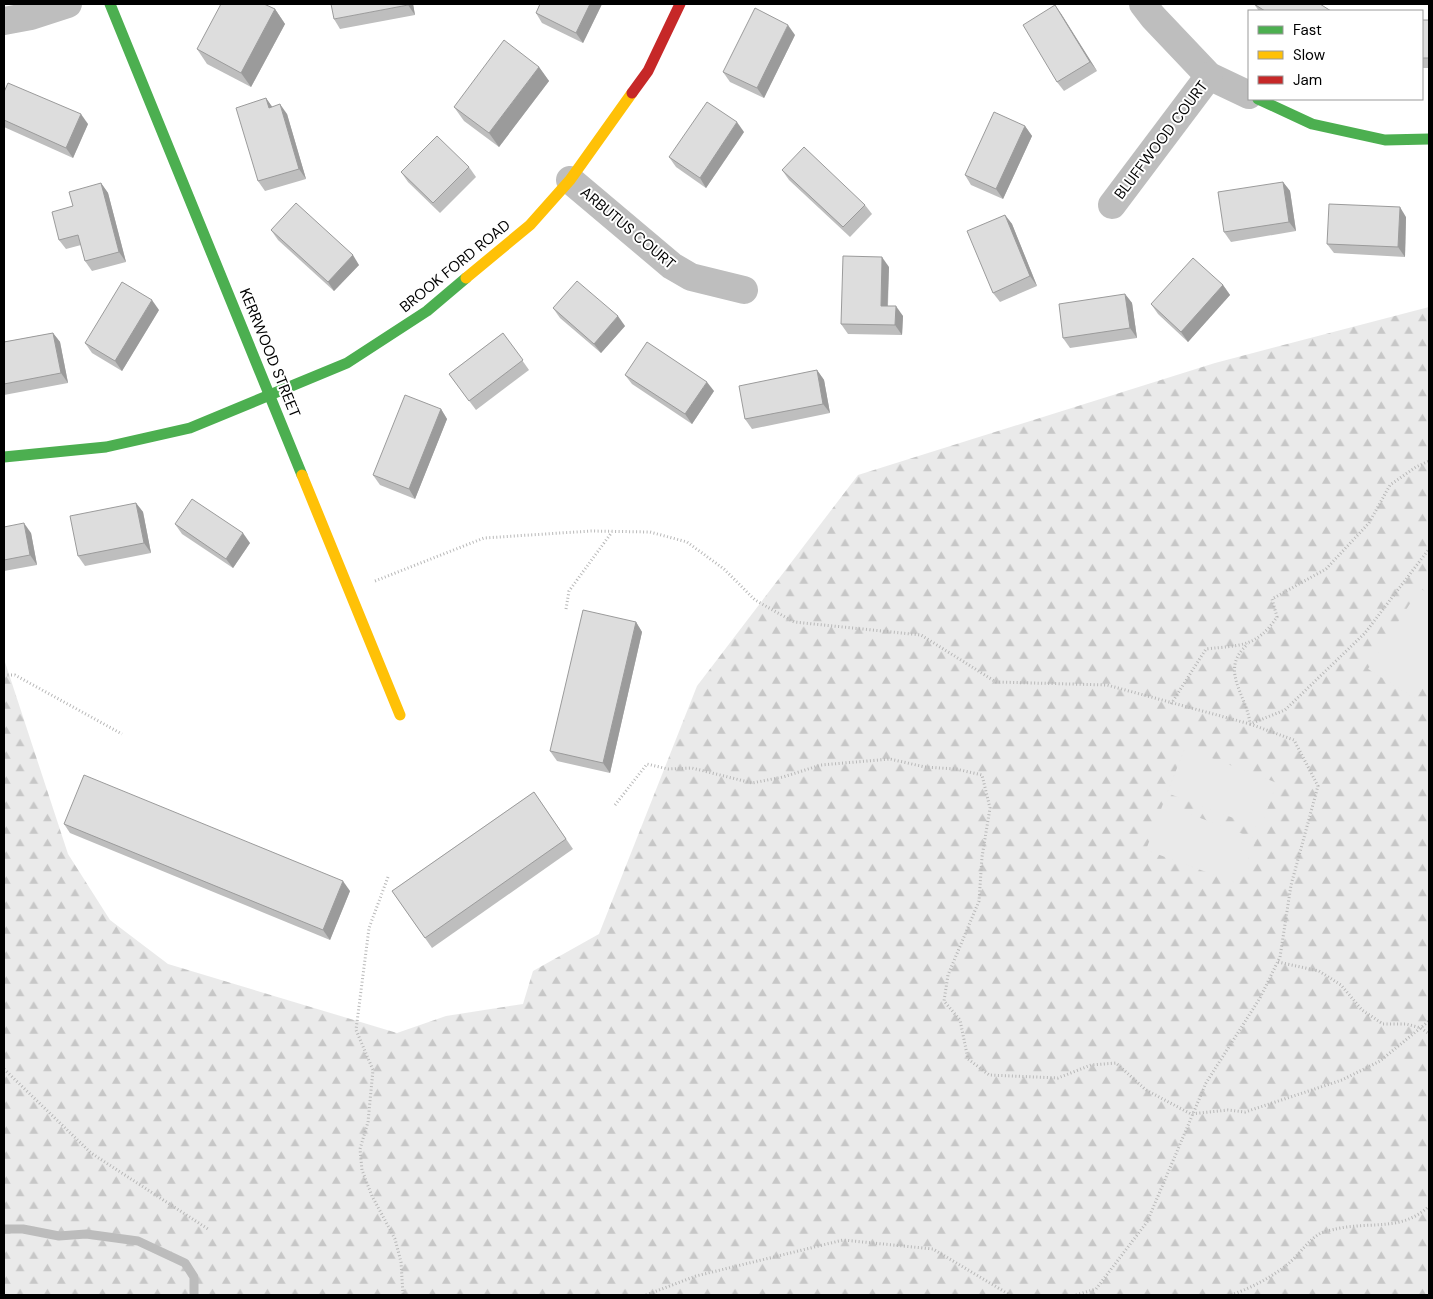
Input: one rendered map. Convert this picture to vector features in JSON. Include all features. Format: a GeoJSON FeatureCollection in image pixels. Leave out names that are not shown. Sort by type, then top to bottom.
{"type":"FeatureCollection","features":[{"type":"Feature","properties":{"kind":"street"},"geometry":{"type":"LineString","coordinates":[[4,21],[31,16],[68,4]]}},
{"type":"Feature","properties":{"kind":"street","name":"KERRWOOD STREET"},"geometry":{"type":"LineString","coordinates":[[110,4],[400,715]]}},
{"type":"Feature","properties":{"kind":"street","name":"BROOK FORD ROAD"},"geometry":{"type":"LineString","coordinates":[[4,457],[115,445],[190,428],[271,396],[347,362],[427,311],[530,225],[570,180],[648,71],[680,4]]}},
{"type":"Feature","properties":{"kind":"street"},"geometry":{"type":"LineString","coordinates":[[1143,4],[1153,17],[1210,76],[1248,94]]}},
{"type":"Feature","properties":{"kind":"street","name":"BLUFFWOOD COURT"},"geometry":{"type":"LineString","coordinates":[[1112,205],[1210,76]]}},
{"type":"Feature","properties":{"kind":"street"},"geometry":{"type":"LineString","coordinates":[[1260,100],[1312,124],[1385,140],[1429,139]]}},
{"type":"Feature","properties":{"kind":"street","name":"ARBUTUS COURT"},"geometry":{"type":"LineString","coordinates":[[570,180],[672,266],[691,278],[744,290]]}},
{"type":"Feature","properties":{"kind":"path"},"geometry":{"type":"LineString","coordinates":[[1250,724],[1249,715],[1235,678],[1234,663],[1238,653],[1268,631],[1277,617],[1272,599],[1326,569],[1369,523],[1390,485],[1416,466],[1429,461]]}},
{"type":"Feature","properties":{"kind":"path"},"geometry":{"type":"LineString","coordinates":[[380,579],[484,538],[612,531],[650,532],[687,542],[724,569],[755,600],[794,622],[921,635],[996,682],[1107,685],[1250,724],[1294,740],[1318,786],[1291,885],[1278,962],[1260,998],[1206,1083],[1191,1114],[1147,1222],[1096,1289],[1076,1295]]}},
{"type":"Feature","properties":{"kind":"path"},"geometry":{"type":"LineString","coordinates":[[566,609],[569,591],[612,531]]}},
{"type":"Feature","properties":{"kind":"path"},"geometry":{"type":"LineString","coordinates":[[1250,724],[1285,710],[1359,639],[1429,549]]}},
{"type":"Feature","properties":{"kind":"path"},"geometry":{"type":"LineString","coordinates":[[1171,704],[1206,649],[1248,644]]}},
{"type":"Feature","properties":{"kind":"path"},"geometry":{"type":"LineString","coordinates":[[4,675],[15,675],[122,734]]}},
{"type":"Feature","properties":{"kind":"path"},"geometry":{"type":"LineString","coordinates":[[615,805],[647,764],[668,769],[692,768],[752,783],[782,777],[821,765],[890,758],[925,767],[956,769],[982,775],[990,808],[982,856],[979,901],[948,975],[944,1001],[960,1020],[968,1059],[989,1075],[1016,1078],[1058,1078],[1090,1065],[1116,1062],[1146,1090],[1191,1114],[1228,1110],[1245,1112],[1342,1080],[1380,1061],[1429,1021]]}},
{"type":"Feature","properties":{"kind":"path"},"geometry":{"type":"LineString","coordinates":[[388,877],[369,928],[356,1030],[373,1070],[368,1122],[360,1149],[362,1170],[372,1196],[395,1239],[401,1262],[403,1295]]}},
{"type":"Feature","properties":{"kind":"path"},"geometry":{"type":"LineString","coordinates":[[1278,962],[1319,970],[1341,985],[1362,1010],[1383,1024],[1406,1024],[1421,1028],[1429,1034]]}},
{"type":"Feature","properties":{"kind":"path"},"geometry":{"type":"LineString","coordinates":[[4,1069],[91,1154],[208,1229]]}},
{"type":"Feature","properties":{"kind":"path"},"geometry":{"type":"LineString","coordinates":[[1231,1295],[1247,1290],[1287,1265],[1321,1233],[1347,1227],[1376,1224],[1389,1225],[1411,1220],[1429,1206]]}},
{"type":"Feature","properties":{"kind":"path"},"geometry":{"type":"LineString","coordinates":[[646,1295],[696,1276],[843,1240],[933,1249],[1010,1295]]}},
{"type":"Feature","properties":{"kind":"green space"},"geometry":{"type":"Polygon","coordinates":[[[1429,307],[1429,1295],[4,1295],[4,659],[68,854],[110,920],[168,964],[397,1033],[446,1016],[523,1004],[533,971],[599,934],[697,686],[858,475],[1215,363],[1429,307]]]}},
{"type":"Feature","properties":{"kind":"green space"},"geometry":{"type":"Polygon","coordinates":[[[1420,588],[1429,594],[1429,678],[1416,699],[1368,669],[1420,588]]]}},
{"type":"Feature","properties":{"kind":"green space"},"geometry":{"type":"Polygon","coordinates":[[[1185,748],[1277,783],[1260,828],[1167,793],[1185,748]]]}},
{"type":"Feature","properties":{"kind":"green space"},"geometry":{"type":"Polygon","coordinates":[[[1163,804],[1256,839],[1239,884],[1146,850],[1163,804]]]}},
{"type":"Feature","properties":{"kind":"building"},"geometry":{"type":"Polygon","coordinates":[[[221,4],[264,4],[275,9],[241,73],[197,49],[221,4]]]}},
{"type":"Feature","properties":{"kind":"building"},"geometry":{"type":"Polygon","coordinates":[[[331,4],[408,4],[408,5],[334,19],[331,4]]]}},
{"type":"Feature","properties":{"kind":"building"},"geometry":{"type":"Polygon","coordinates":[[[540,4],[590,4],[576,33],[536,13],[540,4]]]}},
{"type":"Feature","properties":{"kind":"building"},"geometry":{"type":"Polygon","coordinates":[[[1254,4],[1320,4],[1329,10],[1263,10],[1254,4]]]}},
{"type":"Feature","properties":{"kind":"building"},"geometry":{"type":"Polygon","coordinates":[[[1055,5],[1090,62],[1057,82],[1023,25],[1055,5]]]}},
{"type":"Feature","properties":{"kind":"building"},"geometry":{"type":"Polygon","coordinates":[[[755,8],[788,25],[757,88],[723,72],[755,8]]]}},
{"type":"Feature","properties":{"kind":"building"},"geometry":{"type":"Polygon","coordinates":[[[1423,20],[1429,20],[1429,58],[1423,58],[1423,20]]]}},
{"type":"Feature","properties":{"kind":"building"},"geometry":{"type":"Polygon","coordinates":[[[504,40],[539,67],[489,133],[454,107],[504,40]]]}},
{"type":"Feature","properties":{"kind":"building"},"geometry":{"type":"Polygon","coordinates":[[[8,83],[81,114],[66,148],[4,120],[4,92],[8,83]]]}},
{"type":"Feature","properties":{"kind":"building"},"geometry":{"type":"Polygon","coordinates":[[[266,98],[269,108],[280,104],[299,169],[258,181],[236,108],[266,98]]]}},
{"type":"Feature","properties":{"kind":"building"},"geometry":{"type":"Polygon","coordinates":[[[707,102],[737,122],[700,178],[669,157],[707,102]]]}},
{"type":"Feature","properties":{"kind":"building"},"geometry":{"type":"Polygon","coordinates":[[[994,112],[1025,126],[996,189],[965,175],[994,112]]]}},
{"type":"Feature","properties":{"kind":"building"},"geometry":{"type":"Polygon","coordinates":[[[437,136],[469,167],[433,203],[401,172],[437,136]]]}},
{"type":"Feature","properties":{"kind":"building"},"geometry":{"type":"Polygon","coordinates":[[[804,147],[865,205],[843,227],[782,170],[804,147]]]}},
{"type":"Feature","properties":{"kind":"building"},"geometry":{"type":"Polygon","coordinates":[[[1283,182],[1289,222],[1224,232],[1218,192],[1283,182]]]}},
{"type":"Feature","properties":{"kind":"building"},"geometry":{"type":"Polygon","coordinates":[[[101,183],[119,252],[85,261],[78,235],[59,240],[52,212],[73,206],[69,192],[101,183]]]}},
{"type":"Feature","properties":{"kind":"building"},"geometry":{"type":"Polygon","coordinates":[[[296,203],[353,255],[328,282],[271,230],[296,203]]]}},
{"type":"Feature","properties":{"kind":"building"},"geometry":{"type":"Polygon","coordinates":[[[1329,204],[1400,207],[1398,247],[1327,244],[1329,204]]]}},
{"type":"Feature","properties":{"kind":"building"},"geometry":{"type":"Polygon","coordinates":[[[1005,215],[1030,276],[993,293],[967,231],[1005,215]]]}},
{"type":"Feature","properties":{"kind":"building"},"geometry":{"type":"Polygon","coordinates":[[[843,256],[882,257],[881,306],[896,306],[895,325],[841,324],[843,256]]]}},
{"type":"Feature","properties":{"kind":"building"},"geometry":{"type":"Polygon","coordinates":[[[1193,258],[1223,285],[1181,332],[1151,304],[1193,258]]]}},
{"type":"Feature","properties":{"kind":"building"},"geometry":{"type":"Polygon","coordinates":[[[577,281],[618,316],[594,344],[553,308],[577,281]]]}},
{"type":"Feature","properties":{"kind":"building"},"geometry":{"type":"Polygon","coordinates":[[[122,282],[152,300],[115,361],[85,343],[122,282]]]}},
{"type":"Feature","properties":{"kind":"building"},"geometry":{"type":"Polygon","coordinates":[[[1125,294],[1130,328],[1063,338],[1059,304],[1125,294]]]}},
{"type":"Feature","properties":{"kind":"building"},"geometry":{"type":"Polygon","coordinates":[[[53,333],[61,373],[4,384],[4,342],[53,333]]]}},
{"type":"Feature","properties":{"kind":"building"},"geometry":{"type":"Polygon","coordinates":[[[503,333],[523,360],[469,401],[449,374],[503,333]]]}},
{"type":"Feature","properties":{"kind":"building"},"geometry":{"type":"Polygon","coordinates":[[[647,342],[707,382],[685,414],[625,375],[647,342]]]}},
{"type":"Feature","properties":{"kind":"building"},"geometry":{"type":"Polygon","coordinates":[[[817,370],[823,404],[745,419],[739,386],[817,370]]]}},
{"type":"Feature","properties":{"kind":"building"},"geometry":{"type":"Polygon","coordinates":[[[405,395],[441,409],[409,489],[373,475],[405,395]]]}},
{"type":"Feature","properties":{"kind":"building"},"geometry":{"type":"Polygon","coordinates":[[[192,499],[243,533],[226,559],[175,524],[192,499]]]}},
{"type":"Feature","properties":{"kind":"building"},"geometry":{"type":"Polygon","coordinates":[[[136,503],[144,543],[78,556],[70,516],[136,503]]]}},
{"type":"Feature","properties":{"kind":"building"},"geometry":{"type":"Polygon","coordinates":[[[24,523],[30,555],[4,560],[4,527],[24,523]]]}},
{"type":"Feature","properties":{"kind":"building"},"geometry":{"type":"Polygon","coordinates":[[[583,610],[636,622],[603,763],[550,751],[583,610]]]}},
{"type":"Feature","properties":{"kind":"building"},"geometry":{"type":"Polygon","coordinates":[[[84,775],[343,881],[323,930],[64,824],[84,775]]]}},
{"type":"Feature","properties":{"kind":"building"},"geometry":{"type":"Polygon","coordinates":[[[534,792],[566,839],[425,938],[392,891],[534,792]]]}},
{"type":"Feature","properties":{"kind":"waterway"},"geometry":{"type":"LineString","coordinates":[[4,1229],[23,1229],[59,1236],[86,1234],[138,1241],[185,1263],[194,1277],[194,1295]]}},
{"type":"Feature","properties":{"kind":"traffic: fast"},"geometry":{"type":"LineString","coordinates":[[110,4],[302,475]]}},
{"type":"Feature","properties":{"kind":"traffic: fast"},"geometry":{"type":"LineString","coordinates":[[1260,100],[1312,124],[1385,140],[1429,139]]}},
{"type":"Feature","properties":{"kind":"traffic: fast"},"geometry":{"type":"LineString","coordinates":[[4,457],[106,447],[190,428],[347,363],[427,311],[466,278]]}},
{"type":"Feature","properties":{"kind":"traffic: slow"},"geometry":{"type":"LineString","coordinates":[[466,278],[530,225],[570,180],[632,93]]}},
{"type":"Feature","properties":{"kind":"traffic: slow"},"geometry":{"type":"LineString","coordinates":[[302,475],[400,715]]}},
{"type":"Feature","properties":{"kind":"traffic: jam"},"geometry":{"type":"LineString","coordinates":[[632,93],[648,71],[680,4]]}}]}
